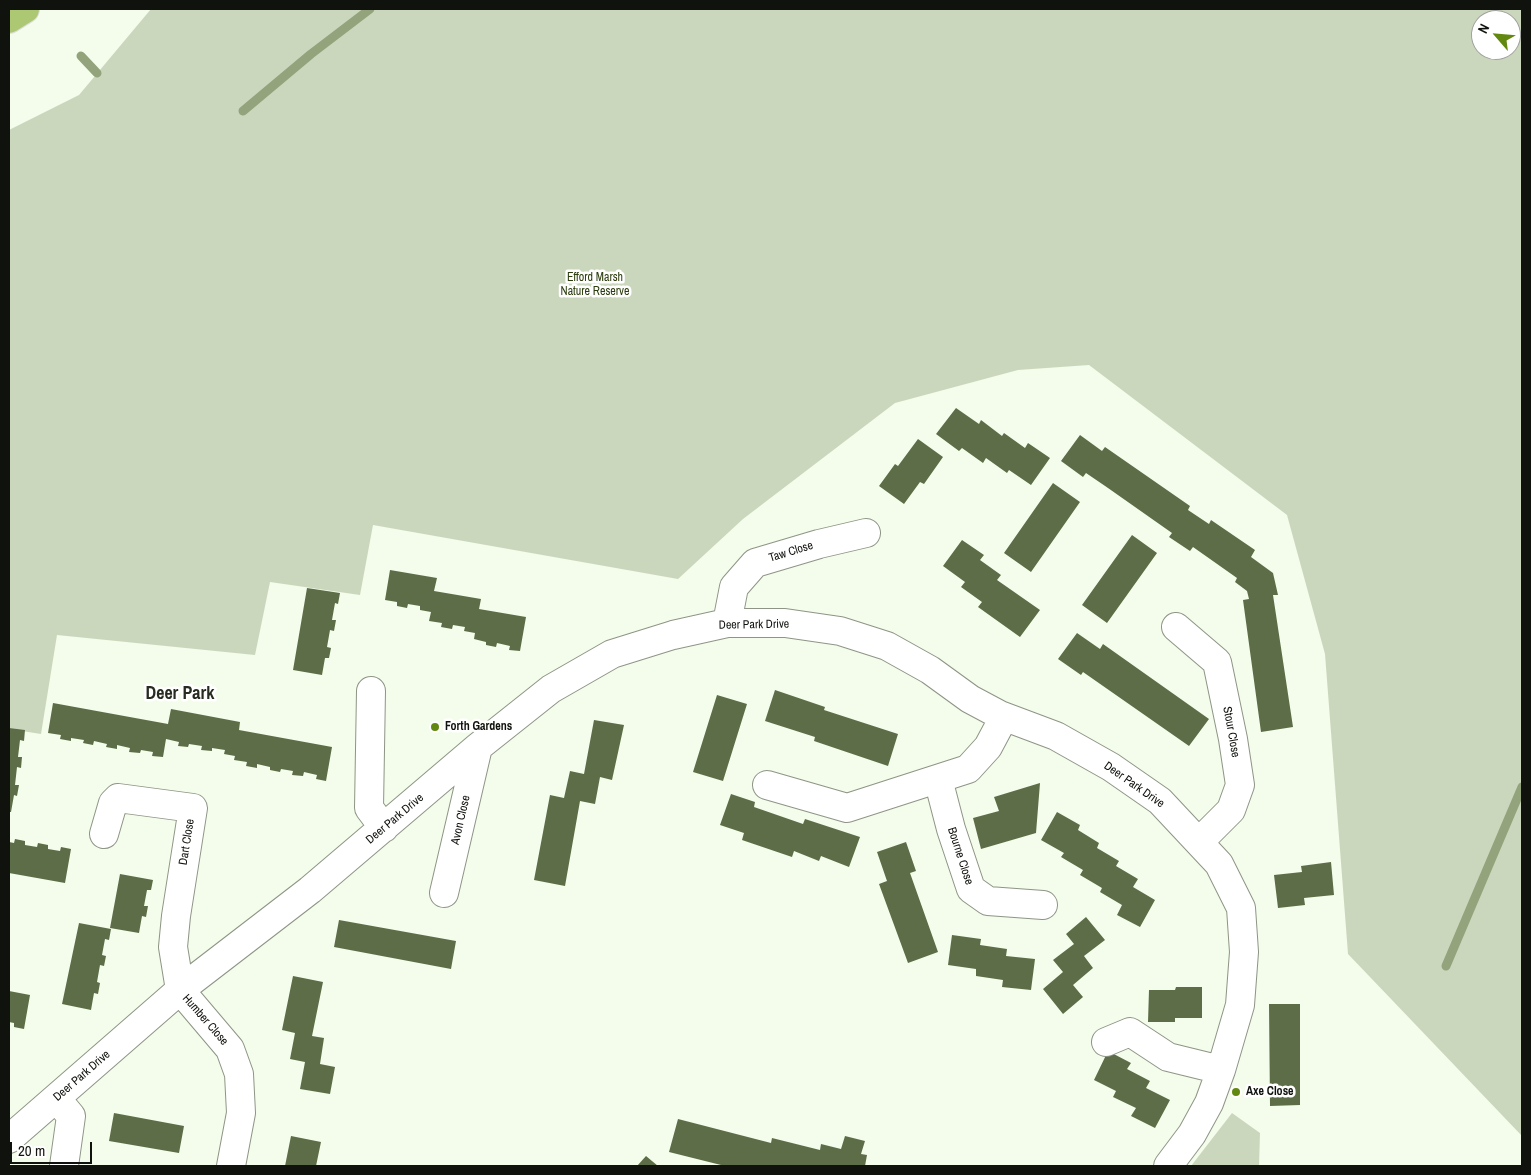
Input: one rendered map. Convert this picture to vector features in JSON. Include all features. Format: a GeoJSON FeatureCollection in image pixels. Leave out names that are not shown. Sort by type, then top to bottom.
{"type":"FeatureCollection","features":[{"type":"Feature","properties":{"kind":"main road"},"geometry":{"type":"LineString","coordinates":[[9,19],[25,9]]}},
{"type":"Feature","properties":{"kind":"street","name":"Taw Close"},"geometry":{"type":"LineString","coordinates":[[727,623],[734,587],[755,563],[819,544],[866,533]]}},
{"type":"Feature","properties":{"kind":"street","name":"Deer Park Drive"},"geometry":{"type":"LineString","coordinates":[[9,1139],[180,990],[310,890],[478,747],[551,689],[612,654],[673,635],[727,623],[792,624],[840,631],[887,646],[930,670],[970,698],[1004,717],[1056,736],[1111,767],[1160,801],[1219,864],[1241,908],[1244,952],[1240,1005],[1209,1103],[1196,1126],[1168,1166]]}},
{"type":"Feature","properties":{"kind":"street","name":"Stour Close"},"geometry":{"type":"LineString","coordinates":[[1176,627],[1217,662],[1233,739],[1240,785],[1231,810],[1199,842]]}},
{"type":"Feature","properties":{"kind":"street"},"geometry":{"type":"LineString","coordinates":[[371,691],[369,808],[384,828]]}},
{"type":"Feature","properties":{"kind":"street"},"geometry":{"type":"LineString","coordinates":[[767,785],[847,808],[968,768],[988,747],[1004,717]]}},
{"type":"Feature","properties":{"kind":"street","name":"Avon Close"},"geometry":{"type":"LineString","coordinates":[[444,893],[478,747]]}},
{"type":"Feature","properties":{"kind":"street","name":"Bourne Close"},"geometry":{"type":"LineString","coordinates":[[938,779],[951,829],[971,890],[988,901],[1043,904]]}},
{"type":"Feature","properties":{"kind":"street","name":"Dart Close"},"geometry":{"type":"LineString","coordinates":[[104,834],[113,803],[118,798],[193,808],[173,947],[180,990]]}},
{"type":"Feature","properties":{"kind":"street","name":"Humber Close"},"geometry":{"type":"LineString","coordinates":[[180,990],[230,1049],[239,1074],[241,1114],[231,1166]]}},
{"type":"Feature","properties":{"kind":"street"},"geometry":{"type":"LineString","coordinates":[[1106,1042],[1130,1032],[1168,1057],[1221,1070]]}},
{"type":"Feature","properties":{"kind":"street"},"geometry":{"type":"LineString","coordinates":[[56,1098],[71,1116],[64,1166]]}},
{"type":"Feature","properties":{"kind":"green space","name":"Efford Marsh Nature Reserve"},"geometry":{"type":"Polygon","coordinates":[[[151,9],[1522,9],[1522,1136],[1348,954],[1325,654],[1287,515],[1089,365],[1018,370],[895,403],[743,519],[678,579],[373,525],[360,595],[270,582],[255,655],[57,635],[41,734],[9,729],[9,130],[79,95],[151,9]]]}},
{"type":"Feature","properties":{"kind":"green space"},"geometry":{"type":"Polygon","coordinates":[[[1232,1113],[1260,1133],[1259,1166],[1191,1166],[1232,1113]]]}},
{"type":"Feature","properties":{"kind":"building"},"geometry":{"type":"Polygon","coordinates":[[[956,408],[979,424],[981,420],[1002,436],[1004,433],[1025,448],[1028,443],[1050,458],[1031,485],[1009,470],[1007,473],[986,458],[983,463],[962,448],[959,451],[936,434],[956,408]]]}},
{"type":"Feature","properties":{"kind":"building"},"geometry":{"type":"Polygon","coordinates":[[[1080,435],[1102,451],[1105,447],[1190,506],[1188,510],[1209,524],[1211,520],[1255,550],[1251,557],[1273,573],[1278,595],[1273,595],[1293,727],[1261,732],[1243,600],[1249,599],[1247,591],[1235,582],[1237,578],[1193,547],[1190,551],[1169,537],[1172,533],[1108,488],[1086,473],[1083,477],[1061,461],[1080,435]]]}},
{"type":"Feature","properties":{"kind":"building"},"geometry":{"type":"Polygon","coordinates":[[[918,439],[943,457],[924,484],[920,482],[904,504],[879,486],[895,464],[898,466],[918,439]]]}},
{"type":"Feature","properties":{"kind":"building"},"geometry":{"type":"Polygon","coordinates":[[[1053,483],[1080,502],[1031,572],[1004,553],[1053,483]]]}},
{"type":"Feature","properties":{"kind":"building"},"geometry":{"type":"Polygon","coordinates":[[[1132,535],[1157,553],[1107,623],[1082,605],[1132,535]]]}},
{"type":"Feature","properties":{"kind":"building"},"geometry":{"type":"Polygon","coordinates":[[[962,540],[984,555],[980,560],[1001,575],[997,580],[1040,610],[1020,637],[978,607],[982,602],[961,587],[965,582],[943,566],[962,540]]]}},
{"type":"Feature","properties":{"kind":"building"},"geometry":{"type":"Polygon","coordinates":[[[390,570],[437,578],[434,591],[481,599],[479,609],[526,617],[520,651],[509,650],[510,646],[497,643],[496,647],[486,645],[486,642],[474,639],[475,633],[464,631],[465,627],[453,625],[452,629],[441,627],[442,623],[429,621],[431,612],[420,610],[420,606],[408,604],[407,608],[397,606],[397,602],[385,600],[390,570]]]}},
{"type":"Feature","properties":{"kind":"building"},"geometry":{"type":"Polygon","coordinates":[[[307,588],[340,593],[338,604],[335,603],[332,620],[336,620],[334,631],[330,630],[327,647],[331,648],[329,658],[325,658],[322,675],[293,670],[307,588]]]}},
{"type":"Feature","properties":{"kind":"building"},"geometry":{"type":"Polygon","coordinates":[[[1077,633],[1100,649],[1103,644],[1209,719],[1189,746],[1083,672],[1081,675],[1058,659],[1077,633]]]}},
{"type":"Feature","properties":{"kind":"building"},"geometry":{"type":"Polygon","coordinates":[[[775,690],[825,707],[824,710],[898,734],[888,766],[814,741],[815,737],[765,721],[775,690]]]}},
{"type":"Feature","properties":{"kind":"building"},"geometry":{"type":"Polygon","coordinates":[[[717,695],[747,704],[723,781],[693,772],[717,695]]]}},
{"type":"Feature","properties":{"kind":"building"},"geometry":{"type":"Polygon","coordinates":[[[53,703],[168,724],[171,709],[240,722],[239,730],[332,747],[326,781],[316,779],[317,775],[304,772],[303,776],[292,775],[293,771],[281,769],[280,772],[257,764],[257,768],[246,766],[247,762],[234,760],[235,756],[224,754],[225,750],[212,748],[212,751],[201,750],[202,746],[189,744],[188,747],[178,746],[179,742],[166,739],[163,757],[152,756],[153,752],[141,750],[140,753],[129,752],[130,748],[117,745],[117,749],[106,747],[107,744],[94,741],[93,745],[83,743],[84,740],[71,738],[71,741],[60,739],[61,735],[48,733],[53,703]]]}},
{"type":"Feature","properties":{"kind":"building"},"geometry":{"type":"Polygon","coordinates":[[[594,720],[624,725],[612,780],[600,777],[595,804],[580,801],[565,886],[534,880],[550,795],[564,798],[570,771],[584,774],[594,720]]]}},
{"type":"Feature","properties":{"kind":"building"},"geometry":{"type":"Polygon","coordinates":[[[9,728],[25,730],[24,741],[20,740],[18,757],[22,757],[21,768],[17,767],[15,785],[19,785],[17,796],[14,795],[11,812],[9,812],[9,728]]]}},
{"type":"Feature","properties":{"kind":"building"},"geometry":{"type":"Polygon","coordinates":[[[1040,783],[1036,833],[981,849],[973,818],[999,811],[994,797],[1040,783]]]}},
{"type":"Feature","properties":{"kind":"building"},"geometry":{"type":"Polygon","coordinates":[[[731,794],[755,802],[754,807],[803,824],[805,819],[860,837],[849,867],[821,856],[819,861],[794,851],[792,857],[742,840],[744,833],[720,825],[731,794]]]}},
{"type":"Feature","properties":{"kind":"building"},"geometry":{"type":"Polygon","coordinates":[[[1057,812],[1080,825],[1078,830],[1099,843],[1097,848],[1119,861],[1116,866],[1138,879],[1133,887],[1155,900],[1140,927],[1117,915],[1122,905],[1100,892],[1102,888],[1080,875],[1083,870],[1061,857],[1064,853],[1041,840],[1057,812]]]}},
{"type":"Feature","properties":{"kind":"building"},"geometry":{"type":"Polygon","coordinates":[[[15,839],[25,841],[25,845],[37,847],[38,843],[48,845],[48,849],[60,851],[61,847],[71,849],[65,883],[9,873],[9,842],[14,843],[15,839]]]}},
{"type":"Feature","properties":{"kind":"building"},"geometry":{"type":"Polygon","coordinates":[[[906,842],[916,871],[910,873],[938,952],[908,963],[879,884],[887,881],[877,852],[906,842]]]}},
{"type":"Feature","properties":{"kind":"building"},"geometry":{"type":"Polygon","coordinates":[[[1331,862],[1334,895],[1304,898],[1305,905],[1278,908],[1274,875],[1302,872],[1301,866],[1331,862]]]}},
{"type":"Feature","properties":{"kind":"building"},"geometry":{"type":"Polygon","coordinates":[[[120,874],[153,880],[151,890],[147,890],[144,906],[148,906],[146,917],[142,916],[139,933],[110,928],[120,874]]]}},
{"type":"Feature","properties":{"kind":"building"},"geometry":{"type":"Polygon","coordinates":[[[1086,917],[1105,940],[1084,956],[1093,968],[1073,985],[1083,997],[1063,1014],[1043,989],[1063,972],[1053,960],[1074,944],[1066,934],[1086,917]]]}},
{"type":"Feature","properties":{"kind":"building"},"geometry":{"type":"Polygon","coordinates":[[[339,920],[456,941],[451,969],[334,947],[339,920]]]}},
{"type":"Feature","properties":{"kind":"building"},"geometry":{"type":"Polygon","coordinates":[[[79,923],[111,929],[109,940],[105,939],[102,955],[106,956],[104,966],[100,965],[97,982],[100,983],[98,994],[94,993],[91,1010],[62,1004],[79,923]]]}},
{"type":"Feature","properties":{"kind":"building"},"geometry":{"type":"Polygon","coordinates":[[[952,935],[981,939],[980,945],[1007,949],[1006,956],[1035,959],[1031,990],[1002,987],[1003,980],[976,976],[976,969],[948,965],[952,935]]]}},
{"type":"Feature","properties":{"kind":"building"},"geometry":{"type":"Polygon","coordinates":[[[293,976],[323,982],[312,1036],[324,1038],[320,1064],[335,1067],[330,1094],[300,1089],[305,1062],[290,1059],[295,1033],[282,1030],[293,976]]]}},
{"type":"Feature","properties":{"kind":"building"},"geometry":{"type":"Polygon","coordinates":[[[1176,987],[1202,987],[1202,1018],[1175,1018],[1175,1022],[1148,1022],[1149,990],[1175,990],[1176,987]]]}},
{"type":"Feature","properties":{"kind":"building"},"geometry":{"type":"Polygon","coordinates":[[[9,991],[30,995],[24,1029],[14,1027],[14,1023],[9,1022],[9,991]]]}},
{"type":"Feature","properties":{"kind":"building"},"geometry":{"type":"Polygon","coordinates":[[[1269,1004],[1300,1004],[1300,1105],[1270,1106],[1269,1004]]]}},
{"type":"Feature","properties":{"kind":"building"},"geometry":{"type":"Polygon","coordinates":[[[1108,1051],[1131,1063],[1127,1069],[1150,1081],[1146,1088],[1170,1100],[1155,1128],[1131,1116],[1136,1108],[1113,1097],[1116,1091],[1094,1080],[1108,1051]]]}},
{"type":"Feature","properties":{"kind":"building"},"geometry":{"type":"Polygon","coordinates":[[[114,1113],[184,1126],[179,1153],[109,1141],[114,1113]]]}},
{"type":"Feature","properties":{"kind":"building"},"geometry":{"type":"Polygon","coordinates":[[[678,1119],[771,1143],[772,1138],[820,1150],[821,1144],[841,1149],[845,1136],[865,1141],[861,1154],[867,1155],[865,1166],[725,1166],[669,1152],[678,1119]]]}},
{"type":"Feature","properties":{"kind":"building"},"geometry":{"type":"Polygon","coordinates":[[[291,1136],[321,1142],[316,1166],[285,1166],[291,1136]]]}},
{"type":"Feature","properties":{"kind":"building"},"geometry":{"type":"Polygon","coordinates":[[[646,1156],[658,1166],[637,1166],[646,1156]]]}},
{"type":"Feature","properties":{"kind":"waterway"},"geometry":{"type":"LineString","coordinates":[[243,111],[311,54],[370,9]]}},
{"type":"Feature","properties":{"kind":"waterway"},"geometry":{"type":"LineString","coordinates":[[81,56],[97,73]]}},
{"type":"Feature","properties":{"kind":"waterway"},"geometry":{"type":"LineString","coordinates":[[1446,966],[1522,787]]}},
{"type":"Feature","properties":{"kind":"place","name":"Forth Gardens"},"geometry":{"type":"Point","coordinates":[435,727]}},
{"type":"Feature","properties":{"kind":"place","name":"Axe Close"},"geometry":{"type":"Point","coordinates":[1236,1092]}},
{"type":"Feature","properties":{"kind":"district","name":"Deer Park"},"geometry":{"type":"Point","coordinates":[180,694]}}]}
